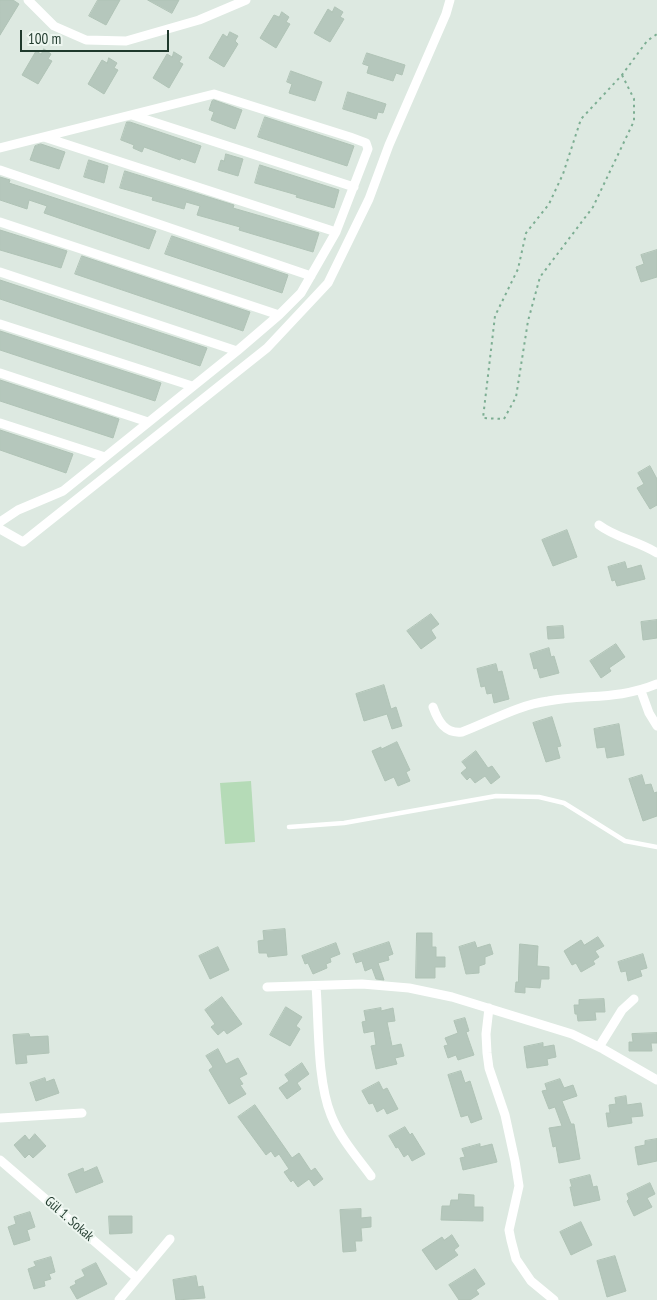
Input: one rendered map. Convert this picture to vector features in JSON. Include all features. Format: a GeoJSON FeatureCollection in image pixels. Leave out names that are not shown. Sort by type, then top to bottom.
{"type":"FeatureCollection","features":[{"type":"Feature","properties":{"kind":"street"},"geometry":{"type":"LineString","coordinates":[[28,0],[54,26],[86,40],[126,40],[199,20],[246,0]]}},
{"type":"Feature","properties":{"kind":"street"},"geometry":{"type":"LineString","coordinates":[[0,529],[23,542],[267,348],[328,283],[369,199],[388,145],[446,14],[450,0]]}},
{"type":"Feature","properties":{"kind":"street"},"geometry":{"type":"LineString","coordinates":[[0,148],[214,94],[350,137],[366,143],[368,150],[336,232],[301,293],[236,351],[63,492],[18,510],[0,522]]}},
{"type":"Feature","properties":{"kind":"street"},"geometry":{"type":"LineString","coordinates":[[131,115],[354,187]]}},
{"type":"Feature","properties":{"kind":"street"},"geometry":{"type":"LineString","coordinates":[[44,137],[336,232]]}},
{"type":"Feature","properties":{"kind":"street"},"geometry":{"type":"LineString","coordinates":[[0,170],[311,276]]}},
{"type":"Feature","properties":{"kind":"street"},"geometry":{"type":"LineString","coordinates":[[0,222],[279,314]]}},
{"type":"Feature","properties":{"kind":"street"},"geometry":{"type":"LineString","coordinates":[[0,272],[236,351]]}},
{"type":"Feature","properties":{"kind":"street"},"geometry":{"type":"LineString","coordinates":[[0,324],[192,386]]}},
{"type":"Feature","properties":{"kind":"street"},"geometry":{"type":"LineString","coordinates":[[0,373],[148,422]]}},
{"type":"Feature","properties":{"kind":"street"},"geometry":{"type":"LineString","coordinates":[[0,423],[105,457]]}},
{"type":"Feature","properties":{"kind":"street"},"geometry":{"type":"LineString","coordinates":[[599,525],[612,534],[636,542],[657,553]]}},
{"type":"Feature","properties":{"kind":"street"},"geometry":{"type":"LineString","coordinates":[[433,707],[443,726],[449,731],[456,733],[526,706],[547,701],[616,696],[657,684]]}},
{"type":"Feature","properties":{"kind":"street"},"geometry":{"type":"LineString","coordinates":[[641,690],[649,713],[657,726]]}},
{"type":"Feature","properties":{"kind":"street"},"geometry":{"type":"LineString","coordinates":[[267,987],[362,984],[409,988],[489,1008],[572,1034],[657,1080]]}},
{"type":"Feature","properties":{"kind":"street"},"geometry":{"type":"LineString","coordinates":[[316,986],[324,1093],[331,1115],[342,1138],[371,1176]]}},
{"type":"Feature","properties":{"kind":"street"},"geometry":{"type":"LineString","coordinates":[[599,1047],[622,1010],[634,999]]}},
{"type":"Feature","properties":{"kind":"street"},"geometry":{"type":"LineString","coordinates":[[489,1008],[486,1034],[488,1060],[505,1115],[519,1186],[509,1230],[510,1240],[516,1259],[531,1281],[554,1300]]}},
{"type":"Feature","properties":{"kind":"street"},"geometry":{"type":"LineString","coordinates":[[0,1118],[82,1113]]}},
{"type":"Feature","properties":{"kind":"street","name":"Gül 1. Sokak"},"geometry":{"type":"LineString","coordinates":[[0,1160],[137,1278]]}},
{"type":"Feature","properties":{"kind":"street"},"geometry":{"type":"LineString","coordinates":[[119,1300],[170,1239]]}},
{"type":"Feature","properties":{"kind":"lane"},"geometry":{"type":"LineString","coordinates":[[289,827],[344,823],[496,796],[539,797],[564,803],[625,841],[657,847]]}},
{"type":"Feature","properties":{"kind":"path"},"geometry":{"type":"LineString","coordinates":[[622,74],[634,99],[634,121],[593,207],[540,277],[528,321],[516,397],[504,419],[483,418],[495,316],[518,269],[526,233],[548,204],[560,181],[581,119],[622,74],[647,41],[657,34]]}},
{"type":"Feature","properties":{"kind":"green space"},"geometry":{"type":"Polygon","coordinates":[[[251,781],[255,842],[225,844],[220,783],[251,781]]]}},
{"type":"Feature","properties":{"kind":"building"},"geometry":{"type":"Polygon","coordinates":[[[0,0],[13,0],[19,4],[0,35],[0,0]]]}},
{"type":"Feature","properties":{"kind":"building"},"geometry":{"type":"Polygon","coordinates":[[[98,0],[120,0],[106,25],[89,16],[98,0]]]}},
{"type":"Feature","properties":{"kind":"building"},"geometry":{"type":"Polygon","coordinates":[[[148,0],[179,0],[172,13],[148,0]]]}},
{"type":"Feature","properties":{"kind":"building"},"geometry":{"type":"Polygon","coordinates":[[[335,7],[343,12],[340,17],[344,19],[330,42],[314,33],[328,9],[332,12],[335,7]]]}},
{"type":"Feature","properties":{"kind":"building"},"geometry":{"type":"Polygon","coordinates":[[[282,12],[289,17],[286,22],[290,24],[276,48],[260,38],[274,15],[279,17],[282,12]]]}},
{"type":"Feature","properties":{"kind":"building"},"geometry":{"type":"Polygon","coordinates":[[[230,32],[238,36],[235,41],[238,44],[224,67],[209,58],[223,34],[227,37],[230,32]]]}},
{"type":"Feature","properties":{"kind":"building"},"geometry":{"type":"Polygon","coordinates":[[[44,49],[51,54],[48,59],[52,61],[38,84],[22,75],[36,51],[41,54],[44,49]]]}},
{"type":"Feature","properties":{"kind":"building"},"geometry":{"type":"Polygon","coordinates":[[[174,52],[182,57],[179,62],[183,64],[169,88],[153,78],[167,54],[172,57],[174,52]]]}},
{"type":"Feature","properties":{"kind":"building"},"geometry":{"type":"Polygon","coordinates":[[[367,53],[405,65],[402,75],[396,73],[393,81],[367,73],[369,66],[363,64],[367,53]]]}},
{"type":"Feature","properties":{"kind":"building"},"geometry":{"type":"Polygon","coordinates":[[[109,58],[117,63],[114,68],[118,70],[104,94],[88,84],[102,60],[107,63],[109,58]]]}},
{"type":"Feature","properties":{"kind":"building"},"geometry":{"type":"Polygon","coordinates":[[[291,71],[322,82],[315,101],[289,93],[292,84],[287,82],[291,71]]]}},
{"type":"Feature","properties":{"kind":"building"},"geometry":{"type":"Polygon","coordinates":[[[348,92],[386,104],[383,113],[378,112],[376,119],[343,109],[348,92]]]}},
{"type":"Feature","properties":{"kind":"building"},"geometry":{"type":"Polygon","coordinates":[[[214,100],[242,110],[235,129],[211,120],[214,112],[209,110],[214,100]]]}},
{"type":"Feature","properties":{"kind":"building"},"geometry":{"type":"Polygon","coordinates":[[[265,117],[354,146],[347,166],[258,137],[265,117]]]}},
{"type":"Feature","properties":{"kind":"building"},"geometry":{"type":"Polygon","coordinates":[[[127,122],[201,146],[195,163],[181,158],[180,160],[144,147],[142,152],[133,148],[134,145],[121,140],[127,122]]]}},
{"type":"Feature","properties":{"kind":"building"},"geometry":{"type":"Polygon","coordinates":[[[41,144],[65,152],[59,169],[30,160],[35,146],[41,144]]]}},
{"type":"Feature","properties":{"kind":"building"},"geometry":{"type":"Polygon","coordinates":[[[226,154],[243,159],[238,176],[218,170],[221,160],[224,161],[226,154]]]}},
{"type":"Feature","properties":{"kind":"building"},"geometry":{"type":"Polygon","coordinates":[[[89,160],[108,166],[104,183],[84,177],[89,160]]]}},
{"type":"Feature","properties":{"kind":"building"},"geometry":{"type":"Polygon","coordinates":[[[260,165],[339,190],[334,208],[255,183],[260,165]]]}},
{"type":"Feature","properties":{"kind":"building"},"geometry":{"type":"Polygon","coordinates":[[[125,171],[234,205],[233,208],[319,233],[313,252],[239,230],[240,227],[197,215],[200,206],[186,202],[184,209],[152,200],[153,197],[120,188],[125,171]]]}},
{"type":"Feature","properties":{"kind":"building"},"geometry":{"type":"Polygon","coordinates":[[[0,177],[10,180],[9,183],[156,231],[149,249],[44,213],[47,206],[29,200],[27,209],[0,200],[0,177]]]}},
{"type":"Feature","properties":{"kind":"building"},"geometry":{"type":"Polygon","coordinates":[[[0,230],[67,251],[61,268],[0,250],[0,230]]]}},
{"type":"Feature","properties":{"kind":"building"},"geometry":{"type":"Polygon","coordinates":[[[172,236],[288,275],[282,293],[165,254],[172,236]]]}},
{"type":"Feature","properties":{"kind":"building"},"geometry":{"type":"Polygon","coordinates":[[[657,250],[657,277],[641,282],[636,267],[644,264],[641,255],[657,250]]]}},
{"type":"Feature","properties":{"kind":"building"},"geometry":{"type":"Polygon","coordinates":[[[82,256],[250,312],[243,331],[75,274],[82,256]]]}},
{"type":"Feature","properties":{"kind":"building"},"geometry":{"type":"Polygon","coordinates":[[[0,280],[207,348],[200,366],[0,299],[0,280]]]}},
{"type":"Feature","properties":{"kind":"building"},"geometry":{"type":"Polygon","coordinates":[[[0,331],[161,383],[155,401],[0,350],[0,331]]]}},
{"type":"Feature","properties":{"kind":"building"},"geometry":{"type":"Polygon","coordinates":[[[0,380],[119,419],[113,438],[0,401],[0,380]]]}},
{"type":"Feature","properties":{"kind":"building"},"geometry":{"type":"Polygon","coordinates":[[[0,430],[73,454],[66,473],[0,450],[0,430]]]}},
{"type":"Feature","properties":{"kind":"building"},"geometry":{"type":"Polygon","coordinates":[[[650,466],[657,479],[657,505],[650,509],[637,488],[644,484],[638,473],[650,466]]]}},
{"type":"Feature","properties":{"kind":"building"},"geometry":{"type":"Polygon","coordinates":[[[567,530],[577,557],[553,566],[542,540],[567,530]]]}},
{"type":"Feature","properties":{"kind":"building"},"geometry":{"type":"Polygon","coordinates":[[[625,562],[627,569],[641,565],[645,579],[617,586],[615,580],[612,581],[608,567],[625,562]]]}},
{"type":"Feature","properties":{"kind":"building"},"geometry":{"type":"Polygon","coordinates":[[[431,614],[439,624],[431,630],[436,638],[421,649],[407,631],[431,614]]]}},
{"type":"Feature","properties":{"kind":"building"},"geometry":{"type":"Polygon","coordinates":[[[657,620],[657,638],[643,640],[641,622],[657,620]]]}},
{"type":"Feature","properties":{"kind":"building"},"geometry":{"type":"Polygon","coordinates":[[[563,626],[564,638],[548,639],[547,627],[563,626]]]}},
{"type":"Feature","properties":{"kind":"building"},"geometry":{"type":"Polygon","coordinates":[[[616,644],[625,657],[609,668],[611,671],[601,678],[590,661],[616,644]]]}},
{"type":"Feature","properties":{"kind":"building"},"geometry":{"type":"Polygon","coordinates":[[[549,648],[551,657],[554,656],[559,673],[540,678],[537,668],[534,669],[530,654],[549,648]]]}},
{"type":"Feature","properties":{"kind":"building"},"geometry":{"type":"Polygon","coordinates":[[[496,664],[498,672],[502,671],[509,699],[494,703],[492,693],[487,694],[485,686],[481,687],[477,669],[496,664]]]}},
{"type":"Feature","properties":{"kind":"building"},"geometry":{"type":"Polygon","coordinates":[[[384,685],[391,709],[396,707],[402,726],[392,729],[387,714],[364,721],[356,694],[384,685]]]}},
{"type":"Feature","properties":{"kind":"building"},"geometry":{"type":"Polygon","coordinates":[[[552,717],[561,746],[557,747],[560,758],[546,762],[533,723],[552,717]]]}},
{"type":"Feature","properties":{"kind":"building"},"geometry":{"type":"Polygon","coordinates":[[[619,724],[624,755],[607,758],[605,747],[597,748],[594,729],[619,724]]]}},
{"type":"Feature","properties":{"kind":"building"},"geometry":{"type":"Polygon","coordinates":[[[397,742],[410,770],[406,772],[410,781],[398,786],[394,777],[385,781],[372,751],[397,742]]]}},
{"type":"Feature","properties":{"kind":"building"},"geometry":{"type":"Polygon","coordinates":[[[476,751],[488,768],[492,766],[500,777],[491,784],[485,776],[475,783],[470,777],[467,780],[461,773],[467,768],[462,762],[476,751]]]}},
{"type":"Feature","properties":{"kind":"building"},"geometry":{"type":"Polygon","coordinates":[[[642,775],[645,785],[651,784],[654,793],[657,792],[657,816],[643,821],[629,779],[642,775]]]}},
{"type":"Feature","properties":{"kind":"building"},"geometry":{"type":"Polygon","coordinates":[[[285,929],[287,955],[268,957],[267,953],[259,953],[258,941],[264,940],[263,931],[285,929]]]}},
{"type":"Feature","properties":{"kind":"building"},"geometry":{"type":"Polygon","coordinates":[[[417,933],[432,933],[432,947],[436,947],[436,957],[445,957],[445,967],[435,967],[435,978],[416,978],[417,933]]]}},
{"type":"Feature","properties":{"kind":"building"},"geometry":{"type":"Polygon","coordinates":[[[598,937],[604,946],[595,951],[599,957],[593,961],[595,964],[581,972],[576,963],[572,965],[564,951],[581,940],[584,945],[598,937]]]}},
{"type":"Feature","properties":{"kind":"building"},"geometry":{"type":"Polygon","coordinates":[[[389,942],[393,954],[388,956],[389,960],[378,963],[384,980],[376,979],[372,968],[365,971],[362,961],[356,963],[353,954],[389,942]]]}},
{"type":"Feature","properties":{"kind":"building"},"geometry":{"type":"Polygon","coordinates":[[[475,942],[477,948],[490,944],[493,954],[485,957],[485,964],[479,966],[479,973],[466,974],[459,947],[475,942]]]}},
{"type":"Feature","properties":{"kind":"building"},"geometry":{"type":"Polygon","coordinates":[[[336,943],[340,954],[330,958],[331,962],[326,964],[327,968],[313,974],[308,963],[305,964],[302,956],[336,943]]]}},
{"type":"Feature","properties":{"kind":"building"},"geometry":{"type":"Polygon","coordinates":[[[520,944],[538,946],[537,966],[549,967],[549,979],[541,979],[540,988],[525,987],[525,993],[515,992],[516,982],[518,982],[520,944]]]}},
{"type":"Feature","properties":{"kind":"building"},"geometry":{"type":"Polygon","coordinates":[[[218,947],[229,970],[210,979],[199,956],[218,947]]]}},
{"type":"Feature","properties":{"kind":"building"},"geometry":{"type":"Polygon","coordinates":[[[643,954],[647,968],[640,970],[642,976],[628,981],[626,971],[621,972],[618,962],[643,954]]]}},
{"type":"Feature","properties":{"kind":"building"},"geometry":{"type":"Polygon","coordinates":[[[222,997],[242,1024],[227,1034],[224,1030],[218,1035],[211,1027],[215,1024],[205,1010],[222,997]]]}},
{"type":"Feature","properties":{"kind":"building"},"geometry":{"type":"Polygon","coordinates":[[[604,999],[605,1012],[595,1012],[596,1020],[578,1021],[574,1005],[579,1005],[579,1000],[604,999]]]}},
{"type":"Feature","properties":{"kind":"building"},"geometry":{"type":"Polygon","coordinates":[[[286,1007],[302,1017],[296,1026],[300,1029],[290,1046],[270,1035],[286,1007]]]}},
{"type":"Feature","properties":{"kind":"building"},"geometry":{"type":"Polygon","coordinates":[[[381,1008],[381,1011],[393,1008],[395,1021],[387,1022],[392,1046],[401,1044],[404,1056],[395,1058],[397,1064],[376,1069],[371,1046],[376,1045],[374,1031],[364,1033],[362,1022],[366,1021],[364,1011],[381,1008]]]}},
{"type":"Feature","properties":{"kind":"building"},"geometry":{"type":"Polygon","coordinates":[[[465,1018],[469,1031],[466,1032],[474,1055],[458,1060],[456,1055],[448,1058],[444,1046],[448,1045],[445,1038],[458,1033],[454,1021],[465,1018]]]}},
{"type":"Feature","properties":{"kind":"building"},"geometry":{"type":"Polygon","coordinates":[[[657,1033],[657,1043],[651,1043],[652,1051],[629,1051],[629,1042],[633,1042],[632,1034],[657,1033]]]}},
{"type":"Feature","properties":{"kind":"building"},"geometry":{"type":"Polygon","coordinates":[[[29,1034],[30,1037],[48,1036],[49,1053],[26,1055],[27,1063],[16,1064],[13,1035],[29,1034]]]}},
{"type":"Feature","properties":{"kind":"building"},"geometry":{"type":"Polygon","coordinates":[[[543,1043],[543,1047],[554,1045],[556,1057],[547,1059],[548,1065],[527,1068],[524,1047],[543,1043]]]}},
{"type":"Feature","properties":{"kind":"building"},"geometry":{"type":"Polygon","coordinates":[[[218,1049],[226,1064],[238,1058],[247,1074],[239,1078],[243,1084],[240,1085],[246,1094],[229,1104],[209,1070],[213,1067],[206,1056],[218,1049]]]}},
{"type":"Feature","properties":{"kind":"building"},"geometry":{"type":"Polygon","coordinates":[[[302,1063],[309,1074],[297,1083],[301,1089],[287,1099],[279,1088],[289,1081],[285,1075],[302,1063]]]}},
{"type":"Feature","properties":{"kind":"building"},"geometry":{"type":"Polygon","coordinates":[[[461,1071],[465,1083],[470,1081],[482,1119],[471,1123],[468,1115],[461,1117],[448,1075],[461,1071]]]}},
{"type":"Feature","properties":{"kind":"building"},"geometry":{"type":"Polygon","coordinates":[[[45,1078],[46,1082],[54,1079],[59,1093],[36,1101],[30,1083],[45,1078]]]}},
{"type":"Feature","properties":{"kind":"building"},"geometry":{"type":"Polygon","coordinates":[[[560,1079],[564,1088],[573,1085],[577,1096],[562,1101],[571,1124],[574,1124],[580,1159],[559,1163],[556,1146],[553,1147],[549,1128],[562,1126],[555,1107],[549,1109],[542,1091],[547,1090],[545,1084],[560,1079]]]}},
{"type":"Feature","properties":{"kind":"building"},"geometry":{"type":"Polygon","coordinates":[[[379,1082],[383,1090],[387,1088],[398,1109],[387,1114],[384,1108],[377,1112],[373,1103],[369,1104],[362,1091],[379,1082]]]}},
{"type":"Feature","properties":{"kind":"building"},"geometry":{"type":"Polygon","coordinates":[[[626,1096],[627,1105],[641,1103],[643,1116],[631,1117],[632,1123],[608,1127],[606,1113],[610,1113],[609,1105],[616,1104],[615,1098],[626,1096]]]}},
{"type":"Feature","properties":{"kind":"building"},"geometry":{"type":"Polygon","coordinates":[[[255,1105],[292,1158],[299,1153],[311,1171],[315,1168],[323,1179],[314,1186],[309,1179],[298,1187],[293,1180],[291,1182],[284,1172],[289,1169],[279,1154],[275,1157],[271,1151],[266,1155],[238,1117],[255,1105]]]}},
{"type":"Feature","properties":{"kind":"building"},"geometry":{"type":"Polygon","coordinates":[[[405,1127],[410,1135],[412,1133],[425,1154],[412,1161],[408,1154],[404,1157],[389,1136],[405,1127]]]}},
{"type":"Feature","properties":{"kind":"building"},"geometry":{"type":"Polygon","coordinates":[[[35,1134],[46,1146],[33,1158],[29,1154],[25,1158],[14,1145],[25,1135],[29,1140],[35,1134]]]}},
{"type":"Feature","properties":{"kind":"building"},"geometry":{"type":"Polygon","coordinates":[[[657,1139],[657,1161],[638,1165],[635,1147],[645,1145],[645,1141],[657,1139]]]}},
{"type":"Feature","properties":{"kind":"building"},"geometry":{"type":"Polygon","coordinates":[[[480,1144],[480,1147],[492,1144],[497,1162],[463,1170],[460,1158],[465,1157],[462,1149],[480,1144]]]}},
{"type":"Feature","properties":{"kind":"building"},"geometry":{"type":"Polygon","coordinates":[[[97,1167],[103,1182],[76,1193],[68,1174],[83,1168],[84,1172],[97,1167]]]}},
{"type":"Feature","properties":{"kind":"building"},"geometry":{"type":"Polygon","coordinates":[[[590,1175],[593,1187],[597,1186],[600,1200],[574,1206],[570,1180],[590,1175]]]}},
{"type":"Feature","properties":{"kind":"building"},"geometry":{"type":"Polygon","coordinates":[[[650,1183],[655,1194],[647,1198],[652,1207],[634,1216],[627,1201],[629,1199],[627,1194],[650,1183]]]}},
{"type":"Feature","properties":{"kind":"building"},"geometry":{"type":"Polygon","coordinates":[[[459,1194],[474,1195],[474,1207],[483,1207],[483,1221],[441,1220],[442,1206],[450,1206],[451,1200],[458,1200],[459,1194]]]}},
{"type":"Feature","properties":{"kind":"building"},"geometry":{"type":"Polygon","coordinates":[[[361,1209],[361,1218],[371,1217],[371,1227],[361,1228],[362,1241],[355,1241],[356,1251],[343,1252],[340,1210],[361,1209]]]}},
{"type":"Feature","properties":{"kind":"building"},"geometry":{"type":"Polygon","coordinates":[[[30,1212],[35,1227],[27,1230],[30,1240],[14,1245],[8,1227],[16,1224],[14,1217],[30,1212]]]}},
{"type":"Feature","properties":{"kind":"building"},"geometry":{"type":"Polygon","coordinates":[[[109,1216],[132,1216],[132,1233],[110,1234],[109,1216]]]}},
{"type":"Feature","properties":{"kind":"building"},"geometry":{"type":"Polygon","coordinates":[[[581,1222],[592,1245],[571,1255],[560,1232],[581,1222]]]}},
{"type":"Feature","properties":{"kind":"building"},"geometry":{"type":"Polygon","coordinates":[[[452,1235],[459,1246],[454,1250],[458,1255],[436,1270],[422,1250],[442,1237],[444,1240],[452,1235]]]}},
{"type":"Feature","properties":{"kind":"building"},"geometry":{"type":"Polygon","coordinates":[[[615,1256],[626,1291],[607,1297],[597,1261],[615,1256]]]}},
{"type":"Feature","properties":{"kind":"building"},"geometry":{"type":"Polygon","coordinates":[[[51,1257],[55,1272],[49,1274],[51,1279],[44,1281],[45,1286],[34,1289],[28,1269],[36,1266],[34,1262],[51,1257]]]}},
{"type":"Feature","properties":{"kind":"building"},"geometry":{"type":"Polygon","coordinates":[[[96,1263],[107,1284],[77,1299],[70,1287],[76,1284],[75,1281],[85,1276],[82,1270],[96,1263]]]}},
{"type":"Feature","properties":{"kind":"building"},"geometry":{"type":"Polygon","coordinates":[[[475,1269],[485,1284],[476,1290],[479,1294],[470,1300],[459,1300],[449,1285],[475,1269]]]}},
{"type":"Feature","properties":{"kind":"building"},"geometry":{"type":"Polygon","coordinates":[[[196,1276],[198,1287],[203,1286],[205,1298],[176,1300],[173,1280],[196,1276]]]}}]}
